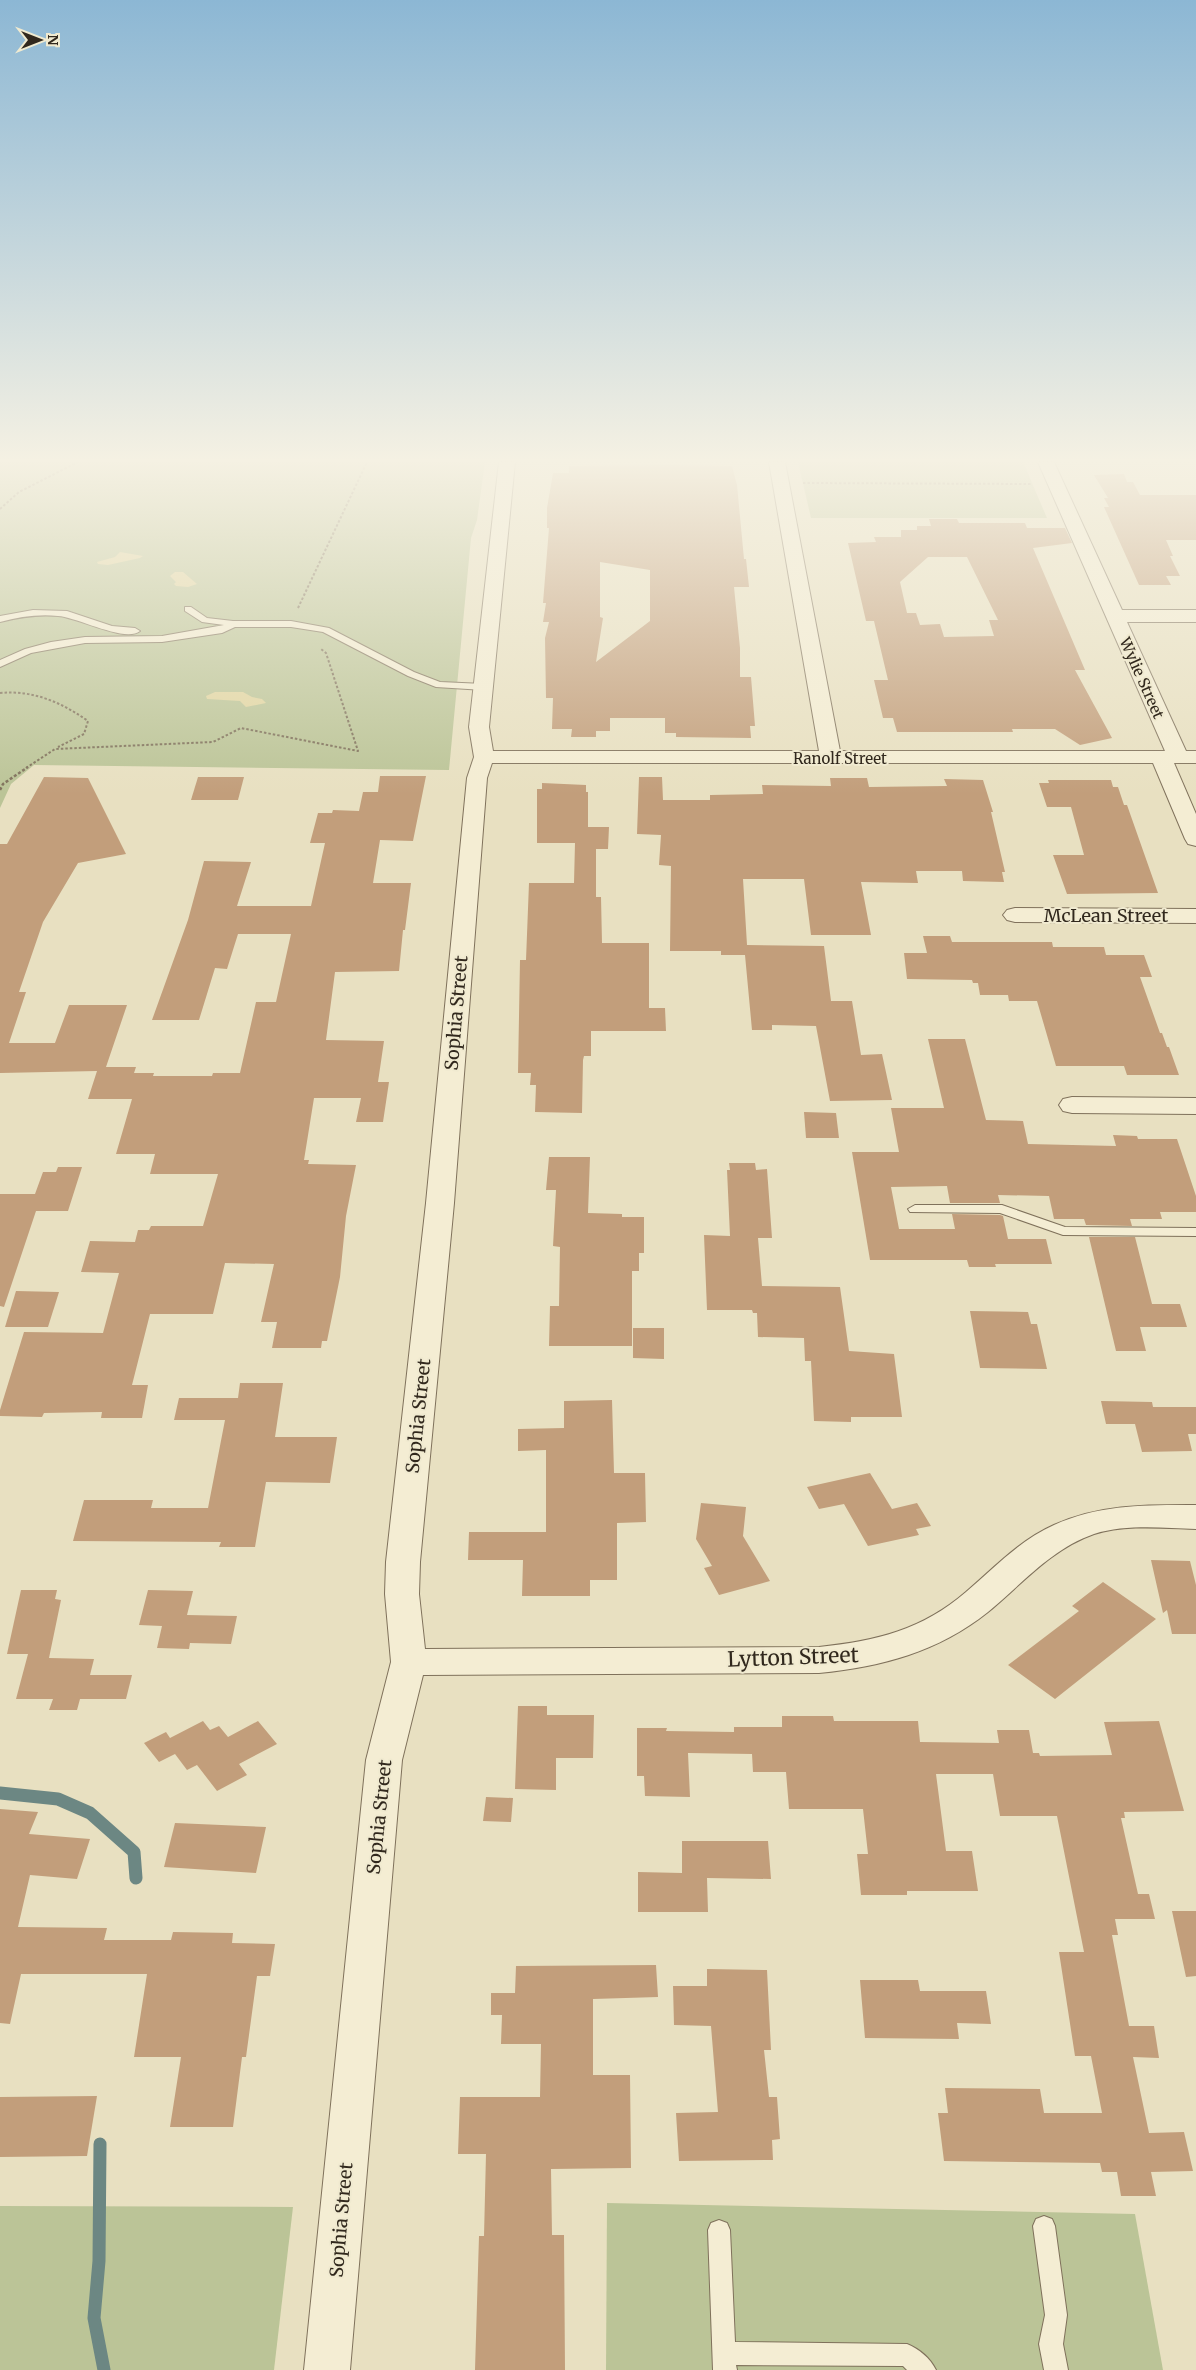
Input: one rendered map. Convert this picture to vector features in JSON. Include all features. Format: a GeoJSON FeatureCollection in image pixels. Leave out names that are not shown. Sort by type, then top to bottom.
{"type":"FeatureCollection","features":[{"type":"Feature","properties":{"kind":"street","name":"Sophia Street"},"geometry":{"type":"LineString","coordinates":[[327,2370],[384,1760],[409,1662],[402,1594],[403,1562],[439,1212],[476,778],[484,757],[479,727],[496,573]]}},
{"type":"Feature","properties":{"kind":"street"},"geometry":{"type":"LineString","coordinates":[[797,573],[831,758]]}},
{"type":"Feature","properties":{"kind":"street","name":"Wylie Street"},"geometry":{"type":"LineString","coordinates":[[1095,573],[1178,758],[1196,839]]}},
{"type":"Feature","properties":{"kind":"street"},"geometry":{"type":"LineString","coordinates":[[1114,616],[1196,616]]}},
{"type":"Feature","properties":{"kind":"street","name":"Ranolf Street"},"geometry":{"type":"LineString","coordinates":[[484,757],[1178,758]]}},
{"type":"Feature","properties":{"kind":"street","name":"McLean Street"},"geometry":{"type":"LineString","coordinates":[[1015,915],[1196,916]]}},
{"type":"Feature","properties":{"kind":"street"},"geometry":{"type":"LineString","coordinates":[[1072,1105],[1196,1106]]}},
{"type":"Feature","properties":{"kind":"street","name":"Lytton Street"},"geometry":{"type":"LineString","coordinates":[[409,1662],[820,1660],[857,1657],[890,1650],[920,1638],[949,1623],[977,1602],[1032,1552],[1081,1526],[1112,1519],[1196,1517]]}},
{"type":"Feature","properties":{"kind":"lane"},"geometry":{"type":"LineString","coordinates":[[188,609],[206,620],[233,624]]}},
{"type":"Feature","properties":{"kind":"lane"},"geometry":{"type":"LineString","coordinates":[[0,614],[66,614],[95,625],[126,632],[233,624],[291,624],[326,630],[411,674],[439,685],[484,687]]}},
{"type":"Feature","properties":{"kind":"lane"},"geometry":{"type":"LineString","coordinates":[[0,619],[19,614]]}},
{"type":"Feature","properties":{"kind":"lane"},"geometry":{"type":"LineString","coordinates":[[0,664],[28,651],[51,645],[85,640],[162,639],[222,630],[233,624]]}},
{"type":"Feature","properties":{"kind":"lane"},"geometry":{"type":"LineString","coordinates":[[915,1209],[1002,1209],[1063,1231],[1196,1232]]}},
{"type":"Feature","properties":{"kind":"lane"},"geometry":{"type":"LineString","coordinates":[[1044,2226],[1056,2315],[1051,2344],[1056,2370]]}},
{"type":"Feature","properties":{"kind":"lane"},"geometry":{"type":"LineString","coordinates":[[719,2230],[724,2361],[907,2355],[924,2370]]}},
{"type":"Feature","properties":{"kind":"path"},"geometry":{"type":"LineString","coordinates":[[0,693],[22,691],[75,710],[88,721],[84,734],[55,749],[3,784],[0,790]]}},
{"type":"Feature","properties":{"kind":"path"},"geometry":{"type":"LineString","coordinates":[[55,749],[213,742],[241,728]]}},
{"type":"Feature","properties":{"kind":"green space"},"geometry":{"type":"Polygon","coordinates":[[[0,573],[468,573],[449,770],[34,765],[11,784],[0,808],[0,573]]]}},
{"type":"Feature","properties":{"kind":"green space"},"geometry":{"type":"Polygon","coordinates":[[[607,2203],[1135,2214],[1163,2370],[606,2370],[607,2203]]]}},
{"type":"Feature","properties":{"kind":"green space"},"geometry":{"type":"Polygon","coordinates":[[[0,2206],[293,2207],[274,2370],[0,2370],[0,2206]]]}},
{"type":"Feature","properties":{"kind":"sand"},"geometry":{"type":"Polygon","coordinates":[[[174,573],[184,573],[197,584],[188,587],[176,586],[174,584],[176,582],[170,576],[174,573]]]}},
{"type":"Feature","properties":{"kind":"sand"},"geometry":{"type":"Polygon","coordinates":[[[215,692],[243,692],[252,697],[262,699],[266,703],[246,707],[240,701],[207,699],[206,696],[215,692]]]}},
{"type":"Feature","properties":{"kind":"building"},"geometry":{"type":"Polygon","coordinates":[[[545,573],[600,573],[600,617],[603,618],[596,662],[650,621],[650,573],[747,573],[749,587],[734,587],[740,648],[740,677],[751,677],[755,726],[750,726],[751,738],[676,737],[676,733],[665,733],[665,718],[610,718],[610,731],[596,731],[596,737],[571,737],[572,729],[552,729],[553,698],[546,698],[545,638],[549,622],[543,622],[546,603],[543,603],[545,573]]]}},
{"type":"Feature","properties":{"kind":"building"},"geometry":{"type":"Polygon","coordinates":[[[855,573],[911,573],[900,582],[907,613],[916,613],[920,625],[940,624],[944,637],[994,636],[989,620],[998,620],[975,573],[1043,573],[1085,670],[1075,670],[1112,738],[1080,745],[1055,729],[1012,729],[1013,732],[897,732],[893,718],[883,718],[874,680],[888,680],[874,621],[866,621],[855,573]]]}},
{"type":"Feature","properties":{"kind":"building"},"geometry":{"type":"Polygon","coordinates":[[[1133,573],[1178,573],[1180,576],[1166,576],[1171,585],[1139,585],[1133,573]]]}},
{"type":"Feature","properties":{"kind":"building"},"geometry":{"type":"Polygon","coordinates":[[[380,776],[426,776],[413,841],[380,840],[373,883],[411,883],[405,930],[403,930],[399,971],[335,972],[326,1040],[384,1041],[378,1082],[389,1082],[383,1122],[356,1122],[361,1098],[314,1098],[304,1160],[309,1160],[308,1164],[356,1165],[346,1216],[340,1277],[327,1341],[322,1341],[321,1348],[272,1348],[277,1322],[261,1322],[274,1264],[225,1263],[213,1314],[150,1314],[132,1385],[148,1385],[142,1418],[101,1418],[102,1412],[44,1413],[42,1417],[0,1416],[0,1410],[24,1332],[103,1333],[119,1273],[81,1272],[90,1241],[135,1242],[138,1230],[149,1230],[151,1226],[203,1226],[218,1174],[150,1174],[155,1154],[116,1154],[132,1099],[88,1099],[97,1071],[0,1073],[0,844],[7,844],[44,777],[88,778],[126,854],[78,863],[43,922],[19,992],[26,992],[9,1043],[55,1043],[69,1005],[127,1005],[106,1067],[136,1067],[134,1073],[154,1073],[153,1076],[212,1076],[213,1073],[240,1073],[256,1002],[276,1002],[291,934],[238,934],[227,969],[215,968],[199,1020],[152,1020],[188,920],[204,861],[251,862],[237,906],[311,906],[325,843],[310,843],[318,813],[332,813],[333,810],[359,811],[363,792],[378,792],[380,776]]]}},
{"type":"Feature","properties":{"kind":"building"},"geometry":{"type":"Polygon","coordinates":[[[198,777],[244,777],[238,800],[191,800],[198,777]]]}},
{"type":"Feature","properties":{"kind":"building"},"geometry":{"type":"Polygon","coordinates":[[[639,777],[662,777],[663,800],[710,800],[710,795],[763,794],[762,785],[831,786],[830,778],[867,778],[869,787],[947,786],[944,779],[983,780],[993,812],[991,812],[1005,872],[1002,872],[1004,882],[963,881],[962,871],[916,871],[918,883],[861,882],[871,935],[811,935],[804,879],[743,879],[747,945],[824,946],[831,1001],[852,1001],[861,1055],[882,1054],[892,1100],[830,1101],[816,1026],[772,1025],[772,1030],[752,1030],[745,955],[721,955],[721,951],[670,951],[671,866],[659,865],[661,835],[637,834],[639,777]]]}},
{"type":"Feature","properties":{"kind":"building"},"geometry":{"type":"Polygon","coordinates":[[[1048,780],[1111,780],[1113,787],[1118,787],[1124,805],[1127,805],[1158,893],[1067,894],[1053,855],[1084,855],[1071,807],[1047,807],[1039,783],[1049,783],[1048,780]]]}},
{"type":"Feature","properties":{"kind":"building"},"geometry":{"type":"Polygon","coordinates":[[[542,783],[586,785],[586,792],[588,792],[588,827],[609,827],[608,849],[596,849],[596,897],[601,897],[602,943],[649,943],[649,1008],[665,1008],[666,1031],[591,1031],[591,1056],[584,1056],[583,1060],[582,1113],[535,1112],[536,1085],[530,1085],[531,1073],[518,1073],[520,960],[526,960],[529,883],[574,883],[575,843],[537,843],[537,789],[542,789],[542,783]]]}},
{"type":"Feature","properties":{"kind":"building"},"geometry":{"type":"Polygon","coordinates":[[[923,936],[950,936],[952,942],[1052,942],[1053,947],[1104,947],[1106,955],[1144,955],[1152,977],[1140,977],[1160,1033],[1162,1033],[1167,1047],[1169,1047],[1179,1075],[1127,1075],[1124,1066],[1056,1066],[1037,1001],[1009,1001],[1008,995],[980,995],[978,983],[973,983],[972,980],[907,979],[904,953],[927,953],[923,936]]]}},
{"type":"Feature","properties":{"kind":"building"},"geometry":{"type":"Polygon","coordinates":[[[928,1039],[965,1039],[986,1120],[1023,1121],[1028,1144],[1116,1146],[1113,1135],[1137,1136],[1138,1139],[1177,1139],[1196,1196],[1196,1212],[1160,1212],[1162,1219],[1130,1219],[1132,1226],[1086,1225],[1084,1219],[1054,1219],[1049,1196],[998,1195],[1000,1203],[950,1203],[947,1186],[891,1187],[899,1229],[955,1229],[952,1214],[1000,1215],[1003,1216],[1008,1239],[1046,1239],[1052,1264],[995,1264],[996,1267],[969,1267],[967,1260],[870,1260],[852,1152],[899,1152],[891,1108],[944,1108],[928,1039]]]}},
{"type":"Feature","properties":{"kind":"building"},"geometry":{"type":"Polygon","coordinates":[[[804,1112],[836,1113],[839,1138],[806,1138],[804,1112]]]}},
{"type":"Feature","properties":{"kind":"building"},"geometry":{"type":"Polygon","coordinates":[[[549,1157],[590,1157],[588,1213],[622,1214],[622,1217],[644,1217],[644,1253],[639,1253],[639,1271],[632,1271],[632,1346],[549,1346],[550,1306],[559,1306],[560,1247],[553,1246],[556,1190],[546,1190],[549,1157]]]}},
{"type":"Feature","properties":{"kind":"building"},"geometry":{"type":"Polygon","coordinates":[[[729,1163],[755,1163],[756,1170],[767,1169],[772,1238],[758,1238],[762,1286],[840,1287],[849,1351],[894,1354],[902,1417],[851,1417],[851,1422],[814,1421],[811,1361],[805,1361],[804,1338],[758,1337],[757,1313],[753,1313],[752,1310],[707,1310],[704,1235],[730,1236],[727,1170],[730,1170],[729,1163]]]}},
{"type":"Feature","properties":{"kind":"building"},"geometry":{"type":"Polygon","coordinates":[[[58,1167],[82,1167],[68,1211],[36,1211],[4,1307],[0,1306],[0,1194],[35,1194],[43,1172],[56,1172],[58,1167]]]}},
{"type":"Feature","properties":{"kind":"building"},"geometry":{"type":"Polygon","coordinates":[[[1089,1237],[1135,1237],[1152,1304],[1180,1304],[1187,1327],[1140,1327],[1146,1351],[1116,1351],[1089,1237]]]}},
{"type":"Feature","properties":{"kind":"building"},"geometry":{"type":"Polygon","coordinates":[[[16,1291],[59,1292],[48,1327],[5,1327],[16,1291]]]}},
{"type":"Feature","properties":{"kind":"building"},"geometry":{"type":"Polygon","coordinates":[[[970,1311],[1028,1312],[1031,1324],[1037,1324],[1047,1369],[980,1368],[970,1311]]]}},
{"type":"Feature","properties":{"kind":"building"},"geometry":{"type":"Polygon","coordinates":[[[633,1328],[664,1328],[664,1359],[633,1358],[633,1328]]]}},
{"type":"Feature","properties":{"kind":"building"},"geometry":{"type":"Polygon","coordinates":[[[240,1383],[283,1383],[275,1437],[337,1437],[330,1483],[266,1482],[255,1547],[219,1547],[221,1542],[73,1541],[84,1500],[153,1500],[151,1508],[208,1508],[225,1420],[174,1420],[179,1398],[238,1398],[240,1383]]]}},
{"type":"Feature","properties":{"kind":"building"},"geometry":{"type":"Polygon","coordinates":[[[612,1400],[614,1473],[645,1473],[646,1522],[617,1523],[617,1580],[590,1580],[590,1596],[522,1596],[523,1560],[468,1560],[469,1532],[546,1532],[546,1450],[518,1451],[518,1429],[564,1428],[564,1401],[612,1400]]]}},
{"type":"Feature","properties":{"kind":"building"},"geometry":{"type":"Polygon","coordinates":[[[1101,1401],[1152,1402],[1153,1407],[1196,1407],[1196,1434],[1188,1434],[1192,1451],[1142,1452],[1135,1424],[1106,1424],[1101,1401]]]}},
{"type":"Feature","properties":{"kind":"building"},"geometry":{"type":"Polygon","coordinates":[[[870,1473],[892,1509],[917,1503],[931,1526],[916,1529],[919,1535],[868,1546],[844,1504],[819,1509],[807,1487],[870,1473]]]}},
{"type":"Feature","properties":{"kind":"building"},"geometry":{"type":"Polygon","coordinates":[[[701,1503],[746,1507],[743,1536],[770,1581],[719,1595],[704,1568],[712,1566],[696,1539],[701,1503]]]}},
{"type":"Feature","properties":{"kind":"building"},"geometry":{"type":"Polygon","coordinates":[[[1151,1560],[1190,1561],[1196,1585],[1196,1634],[1172,1634],[1167,1610],[1163,1613],[1151,1560]]]}},
{"type":"Feature","properties":{"kind":"building"},"geometry":{"type":"Polygon","coordinates":[[[1103,1582],[1156,1619],[1055,1699],[1008,1665],[1079,1611],[1072,1606],[1103,1582]]]}},
{"type":"Feature","properties":{"kind":"building"},"geometry":{"type":"Polygon","coordinates":[[[21,1590],[57,1590],[55,1599],[61,1600],[49,1658],[94,1659],[90,1675],[132,1675],[126,1699],[80,1699],[77,1710],[49,1710],[53,1699],[16,1699],[28,1654],[7,1654],[21,1590]]]}},
{"type":"Feature","properties":{"kind":"building"},"geometry":{"type":"Polygon","coordinates":[[[148,1590],[193,1591],[187,1615],[237,1616],[231,1644],[190,1643],[189,1649],[157,1648],[162,1626],[139,1625],[148,1590]]]}},
{"type":"Feature","properties":{"kind":"building"},"geometry":{"type":"Polygon","coordinates":[[[518,1706],[547,1706],[547,1715],[594,1715],[593,1758],[556,1758],[556,1790],[515,1789],[518,1706]]]}},
{"type":"Feature","properties":{"kind":"building"},"geometry":{"type":"Polygon","coordinates":[[[782,1716],[833,1716],[834,1721],[918,1721],[920,1742],[999,1743],[997,1730],[1029,1730],[1033,1753],[1039,1753],[1040,1756],[1112,1755],[1104,1722],[1159,1721],[1184,1811],[1124,1812],[1125,1818],[1121,1818],[1138,1894],[1149,1894],[1155,1919],[1115,1919],[1118,1935],[1112,1935],[1129,2026],[1154,2026],[1159,2058],[1133,2057],[1149,2133],[1184,2132],[1193,2171],[1151,2172],[1156,2196],[1121,2196],[1117,2172],[1102,2172],[1100,2163],[944,2161],[938,2113],[948,2113],[945,2088],[1040,2089],[1044,2113],[1102,2113],[1091,2056],[1075,2056],[1059,1952],[1084,1952],[1057,1816],[1000,1816],[993,1774],[936,1774],[946,1851],[972,1851],[978,1891],[907,1891],[907,1895],[861,1895],[857,1854],[868,1854],[863,1809],[789,1809],[786,1772],[753,1772],[752,1754],[688,1753],[690,1797],[645,1796],[644,1776],[637,1776],[637,1728],[667,1728],[666,1731],[734,1732],[734,1727],[782,1727],[782,1716]]]}},
{"type":"Feature","properties":{"kind":"building"},"geometry":{"type":"Polygon","coordinates":[[[203,1721],[210,1730],[219,1726],[228,1737],[258,1721],[277,1744],[239,1764],[247,1775],[217,1791],[197,1765],[187,1770],[175,1754],[159,1762],[144,1743],[166,1732],[170,1738],[203,1721]]]}},
{"type":"Feature","properties":{"kind":"building"},"geometry":{"type":"Polygon","coordinates":[[[486,1797],[513,1798],[511,1822],[483,1821],[486,1797]]]}},
{"type":"Feature","properties":{"kind":"building"},"geometry":{"type":"Polygon","coordinates":[[[0,1809],[38,1812],[29,1834],[90,1839],[77,1879],[30,1875],[18,1927],[107,1928],[104,1940],[171,1940],[173,1932],[233,1933],[232,1943],[275,1944],[270,1976],[257,1976],[246,2057],[242,2057],[233,2127],[170,2127],[181,2057],[134,2057],[147,1974],[21,1974],[10,2024],[0,2023],[0,1809]]]}},
{"type":"Feature","properties":{"kind":"building"},"geometry":{"type":"Polygon","coordinates":[[[175,1823],[266,1827],[256,1873],[164,1867],[175,1823]]]}},
{"type":"Feature","properties":{"kind":"building"},"geometry":{"type":"Polygon","coordinates":[[[682,1841],[768,1841],[771,1879],[707,1878],[708,1912],[638,1912],[638,1872],[682,1873],[682,1841]]]}},
{"type":"Feature","properties":{"kind":"building"},"geometry":{"type":"Polygon","coordinates":[[[1172,1911],[1196,1911],[1196,1976],[1186,1977],[1172,1911]]]}},
{"type":"Feature","properties":{"kind":"building"},"geometry":{"type":"Polygon","coordinates":[[[656,1965],[658,1997],[593,1999],[593,2075],[630,2075],[631,2168],[551,2169],[552,2235],[564,2235],[565,2370],[475,2370],[479,2236],[484,2236],[486,2154],[458,2154],[460,2097],[540,2097],[541,2044],[501,2044],[502,2015],[491,2015],[491,1993],[515,1993],[516,1966],[656,1965]]]}},
{"type":"Feature","properties":{"kind":"building"},"geometry":{"type":"Polygon","coordinates":[[[707,1969],[767,1970],[771,2050],[764,2050],[769,2097],[777,2097],[780,2139],[772,2140],[773,2160],[679,2161],[676,2113],[718,2112],[711,2026],[674,2025],[673,1986],[707,1986],[707,1969]]]}},
{"type":"Feature","properties":{"kind":"building"},"geometry":{"type":"Polygon","coordinates":[[[860,1980],[918,1980],[920,1991],[986,1991],[991,2024],[957,2023],[959,2039],[865,2038],[860,1980]]]}},
{"type":"Feature","properties":{"kind":"building"},"geometry":{"type":"Polygon","coordinates":[[[97,2096],[87,2156],[0,2157],[0,2097],[97,2096]]]}},
{"type":"Feature","properties":{"kind":"waterway"},"geometry":{"type":"LineString","coordinates":[[0,1793],[58,1799],[90,1813],[134,1852],[136,1878]]}},
{"type":"Feature","properties":{"kind":"waterway"},"geometry":{"type":"LineString","coordinates":[[100,2144],[99,2261],[94,2318],[104,2370]]}}]}
